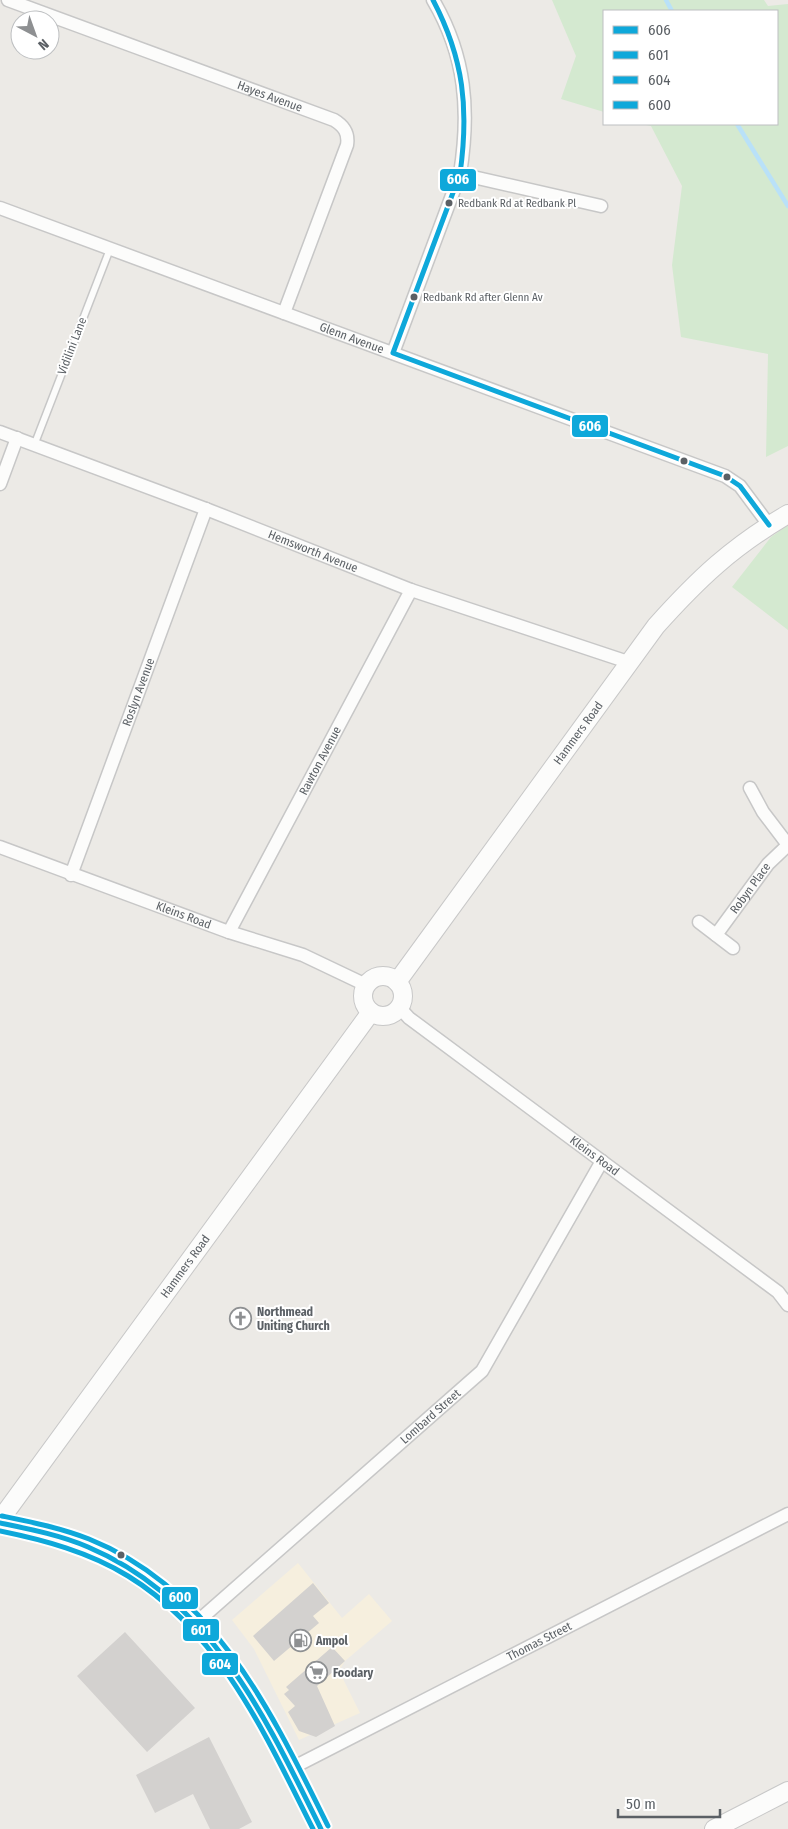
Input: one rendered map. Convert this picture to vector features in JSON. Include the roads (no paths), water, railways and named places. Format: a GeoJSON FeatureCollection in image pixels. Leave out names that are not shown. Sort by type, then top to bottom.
{"type":"FeatureCollection","features":[{"type":"Feature","properties":{"kind":"main road"},"geometry":{"type":"LineString","coordinates":[[0,1521],[52,1534],[89,1548],[136,1572],[197,1622],[217,1645],[246,1685],[321,1829]]}},
{"type":"Feature","properties":{"kind":"street","name":"Hayes Avenue"},"geometry":{"type":"LineString","coordinates":[[8,0],[341,124],[346,132],[347,145],[284,313]]}},
{"type":"Feature","properties":{"kind":"street"},"geometry":{"type":"LineString","coordinates":[[393,353],[460,174],[466,117],[462,80],[449,33],[433,0]]}},
{"type":"Feature","properties":{"kind":"street"},"geometry":{"type":"LineString","coordinates":[[460,174],[601,206]]}},
{"type":"Feature","properties":{"kind":"street","name":"Glenn Avenue"},"geometry":{"type":"LineString","coordinates":[[0,208],[725,476],[740,486],[769,525]]}},
{"type":"Feature","properties":{"kind":"street","name":"Hemsworth Avenue"},"geometry":{"type":"LineString","coordinates":[[0,432],[35,443],[411,590],[628,662]]}},
{"type":"Feature","properties":{"kind":"street"},"geometry":{"type":"LineString","coordinates":[[0,484],[17,438]]}},
{"type":"Feature","properties":{"kind":"street","name":"Roslyn Avenue"},"geometry":{"type":"LineString","coordinates":[[71,875],[206,509]]}},
{"type":"Feature","properties":{"kind":"street","name":"Hammers Road"},"geometry":{"type":"LineString","coordinates":[[397,982],[656,626],[701,578],[731,551],[788,514]]}},
{"type":"Feature","properties":{"kind":"street","name":"Rawton Avenue"},"geometry":{"type":"LineString","coordinates":[[229,932],[411,590]]}},
{"type":"Feature","properties":{"kind":"street"},"geometry":{"type":"LineString","coordinates":[[750,788],[763,812],[788,845]]}},
{"type":"Feature","properties":{"kind":"street","name":"Robyn Place"},"geometry":{"type":"LineString","coordinates":[[716,935],[768,864],[788,845]]}},
{"type":"Feature","properties":{"kind":"street","name":"Kleins Road"},"geometry":{"type":"LineString","coordinates":[[0,848],[229,932],[303,955],[366,985]]}},
{"type":"Feature","properties":{"kind":"street"},"geometry":{"type":"LineString","coordinates":[[699,922],[733,948]]}},
{"type":"Feature","properties":{"kind":"street"},"geometry":{"type":"LineString","coordinates":[[381,976],[397,982],[402,992],[400,1007],[395,1012],[383,1016],[371,1012],[364,1003],[363,991],[366,985],[381,976]]}},
{"type":"Feature","properties":{"kind":"street","name":"Kleins Road"},"geometry":{"type":"LineString","coordinates":[[400,1007],[409,1018],[778,1292],[788,1305]]}},
{"type":"Feature","properties":{"kind":"street","name":"Hammers Road"},"geometry":{"type":"LineString","coordinates":[[0,1521],[371,1012]]}},
{"type":"Feature","properties":{"kind":"street","name":"Lombard Street"},"geometry":{"type":"LineString","coordinates":[[197,1622],[482,1371],[602,1161]]}},
{"type":"Feature","properties":{"kind":"street"},"geometry":{"type":"LineString","coordinates":[[778,1292],[788,1284]]}},
{"type":"Feature","properties":{"kind":"street","name":"Thomas Street"},"geometry":{"type":"LineString","coordinates":[[290,1769],[788,1514]]}},
{"type":"Feature","properties":{"kind":"street"},"geometry":{"type":"LineString","coordinates":[[714,1829],[788,1791]]}},
{"type":"Feature","properties":{"kind":"lane","name":"Vidilini Lane"},"geometry":{"type":"LineString","coordinates":[[35,443],[110,249]]}},
{"type":"Feature","properties":{"kind":"waterway"},"geometry":{"type":"LineString","coordinates":[[666,0],[671,10]]}},
{"type":"Feature","properties":{"kind":"waterway"},"geometry":{"type":"LineString","coordinates":[[738,125],[788,206]]}},
{"type":"Feature","properties":{"kind":"place","name":"Redbank Rd at Redbank Pl"},"geometry":{"type":"Point","coordinates":[449,203]}},
{"type":"Feature","properties":{"kind":"place","name":"Redbank Rd after Glenn Av"},"geometry":{"type":"Point","coordinates":[414,297]}},
{"type":"Feature","properties":{"kind":"place","name":"Northmead Uniting Church"},"geometry":{"type":"Point","coordinates":[241,1319]}},
{"type":"Feature","properties":{"kind":"place","name":"Ampol"},"geometry":{"type":"Point","coordinates":[300,1641]}},
{"type":"Feature","properties":{"kind":"place","name":"Foodary"},"geometry":{"type":"Point","coordinates":[317,1673]}}]}
